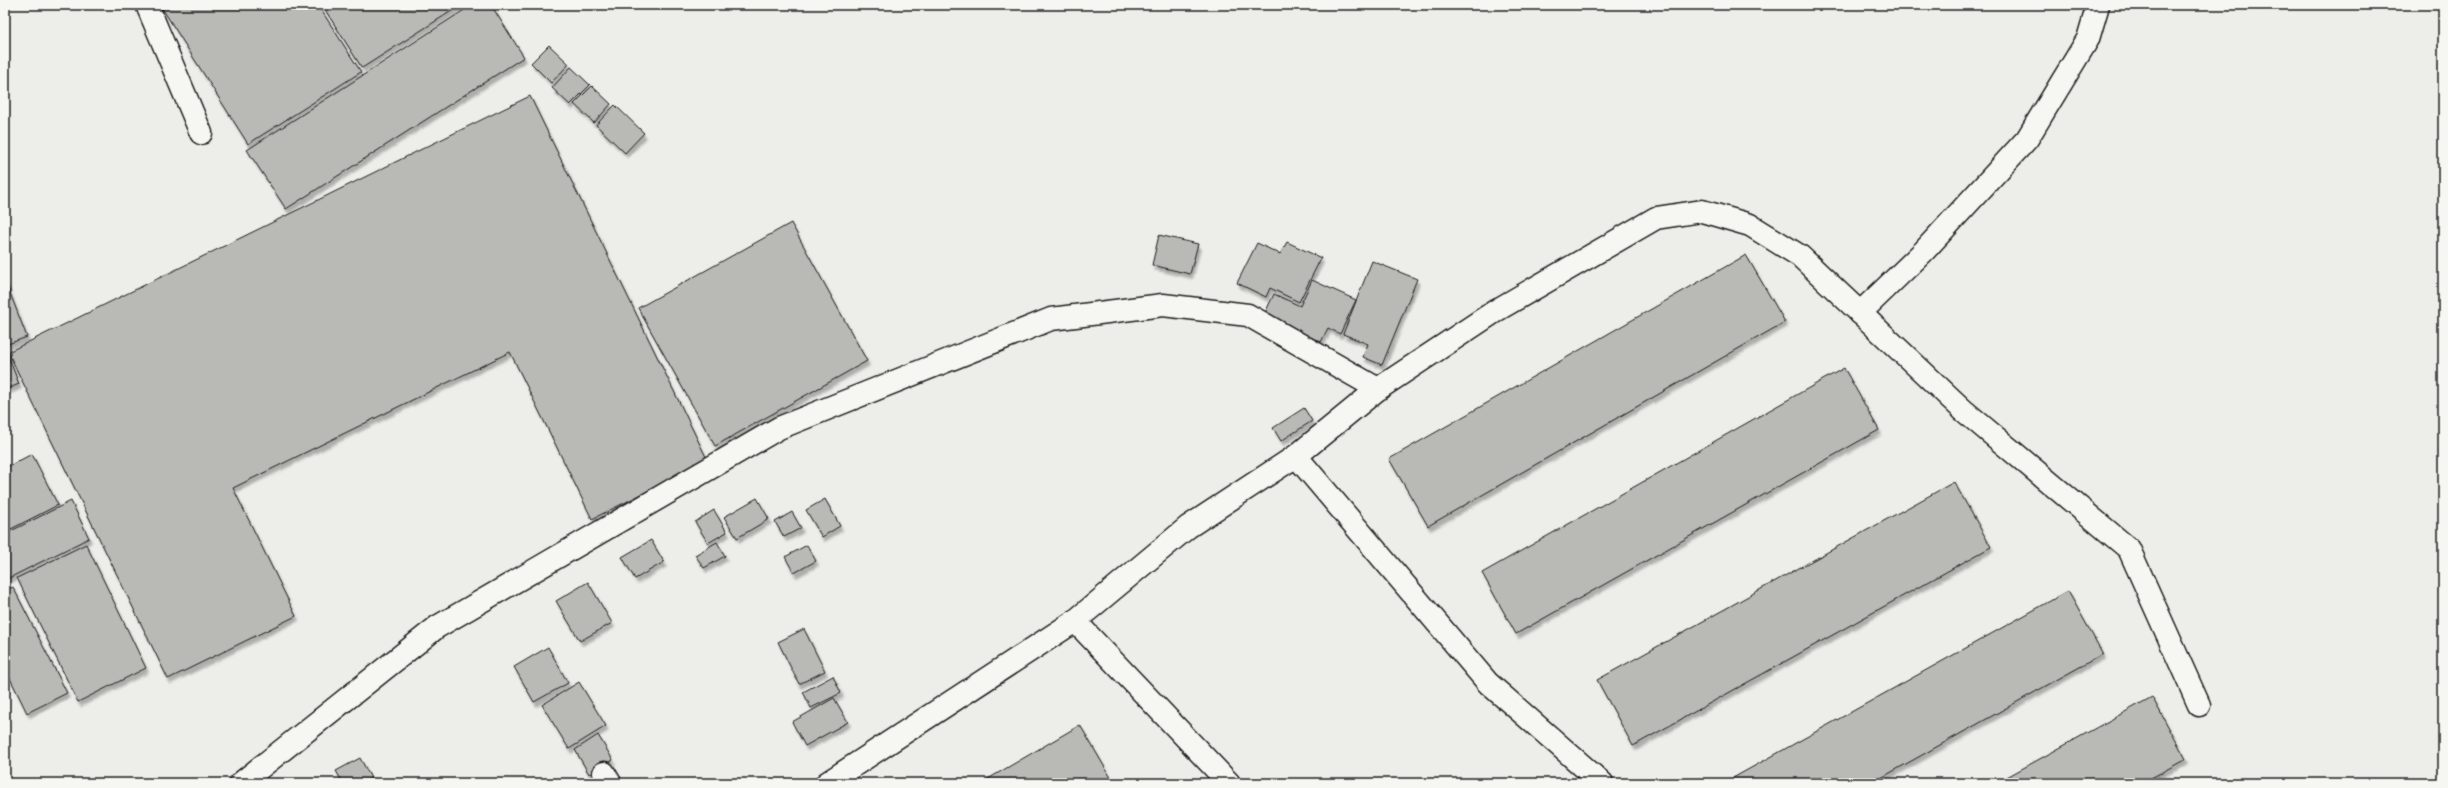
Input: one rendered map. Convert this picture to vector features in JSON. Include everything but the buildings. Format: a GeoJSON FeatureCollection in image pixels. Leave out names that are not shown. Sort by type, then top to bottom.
{"type":"FeatureCollection","features":[{"type":"Feature","properties":{"kind":"lane"},"geometry":{"type":"LineString","coordinates":[[148,5],[201,133]]}},
{"type":"Feature","properties":{"kind":"lane"},"geometry":{"type":"LineString","coordinates":[[1860,313],[1924,251],[2026,139],[2088,39],[2098,5]]}},
{"type":"Feature","properties":{"kind":"lane"},"geometry":{"type":"LineString","coordinates":[[827,783],[1075,621],[1188,527],[1296,456],[1378,389],[1497,310],[1656,218],[1702,212],[1750,225],[1800,256],[1963,410],[2129,550],[2199,705]]}},
{"type":"Feature","properties":{"kind":"lane"},"geometry":{"type":"LineString","coordinates":[[241,783],[438,627],[779,428],[1051,319],[1163,305],[1248,315],[1378,389]]}},
{"type":"Feature","properties":{"kind":"lane"},"geometry":{"type":"LineString","coordinates":[[1296,456],[1488,683],[1602,783]]}},
{"type":"Feature","properties":{"kind":"lane"},"geometry":{"type":"LineString","coordinates":[[1075,621],[1229,783]]}}]}
